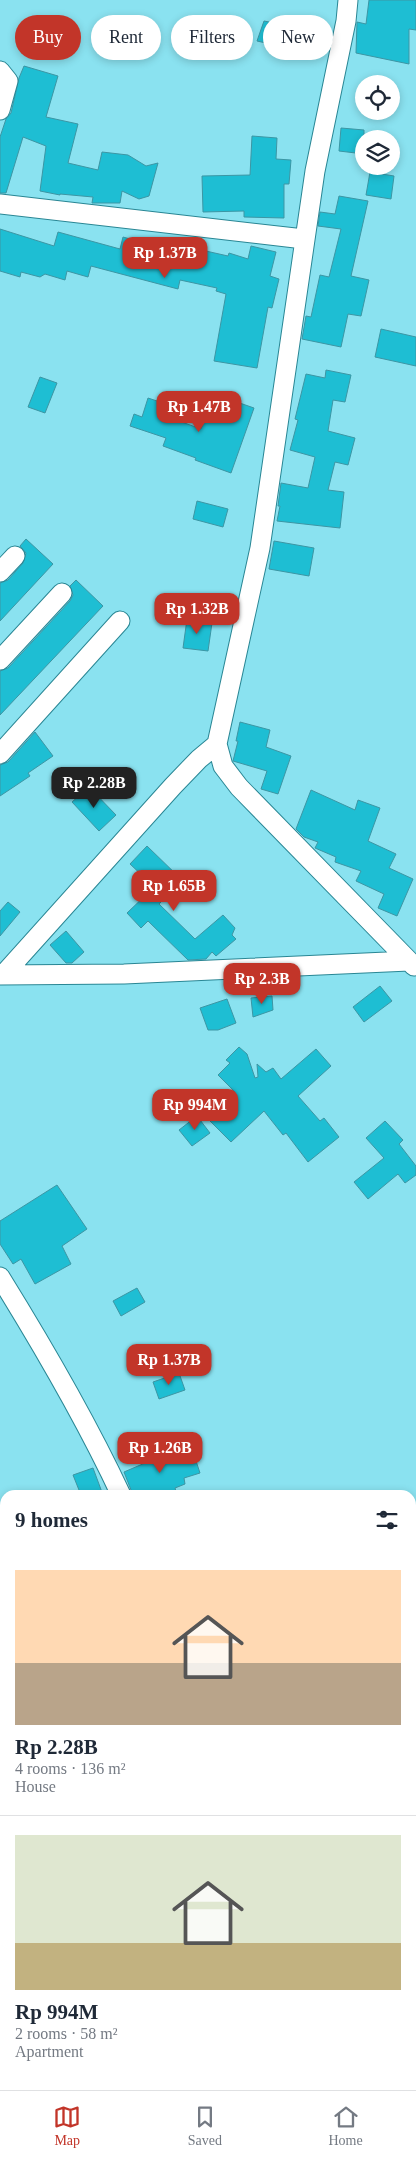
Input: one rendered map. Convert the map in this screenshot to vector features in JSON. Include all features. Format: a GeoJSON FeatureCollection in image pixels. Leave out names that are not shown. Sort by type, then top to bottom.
{"type":"FeatureCollection","features":[{"type":"Feature","properties":{"kind":"street"},"geometry":{"type":"LineString","coordinates":[[348,0],[346,21],[315,171],[304,239],[260,548],[217,744],[223,766],[239,788],[412,965]]}},
{"type":"Feature","properties":{"kind":"street"},"geometry":{"type":"LineString","coordinates":[[0,71],[8,81],[0,110]]}},
{"type":"Feature","properties":{"kind":"street"},"geometry":{"type":"LineString","coordinates":[[0,204],[304,239]]}},
{"type":"Feature","properties":{"kind":"street"},"geometry":{"type":"LineString","coordinates":[[0,572],[15,556]]}},
{"type":"Feature","properties":{"kind":"street"},"geometry":{"type":"LineString","coordinates":[[0,660],[62,593]]}},
{"type":"Feature","properties":{"kind":"street"},"geometry":{"type":"LineString","coordinates":[[0,754],[120,621]]}},
{"type":"Feature","properties":{"kind":"street"},"geometry":{"type":"LineString","coordinates":[[2,974],[199,759],[217,744]]}},
{"type":"Feature","properties":{"kind":"street"},"geometry":{"type":"LineString","coordinates":[[2,974],[124,974],[412,965]]}},
{"type":"Feature","properties":{"kind":"street"},"geometry":{"type":"LineString","coordinates":[[0,1277],[42,1345],[106,1462],[119,1490]]}},
{"type":"Feature","properties":{"kind":"building"},"geometry":{"type":"Polygon","coordinates":[[[369,0],[416,0],[416,30],[409,29],[409,64],[356,53],[357,22],[366,24],[369,0]]]}},
{"type":"Feature","properties":{"kind":"building"},"geometry":{"type":"Polygon","coordinates":[[[263,24],[263,42],[257,41],[263,24]]]}},
{"type":"Feature","properties":{"kind":"building"},"geometry":{"type":"Polygon","coordinates":[[[24,66],[58,76],[46,117],[78,124],[68,163],[98,170],[102,152],[128,155],[146,166],[158,163],[149,196],[139,199],[122,191],[120,203],[92,203],[93,197],[60,195],[40,191],[46,146],[23,137],[6,193],[0,193],[0,137],[6,119],[11,113],[19,78],[24,66]]]}},
{"type":"Feature","properties":{"kind":"building"},"geometry":{"type":"Polygon","coordinates":[[[341,128],[364,130],[355,130],[355,153],[339,151],[341,128]]]}},
{"type":"Feature","properties":{"kind":"building"},"geometry":{"type":"Polygon","coordinates":[[[252,136],[277,138],[276,159],[291,160],[289,184],[284,184],[284,218],[244,217],[244,211],[203,212],[202,176],[250,175],[252,136]]]}},
{"type":"Feature","properties":{"kind":"building"},"geometry":{"type":"Polygon","coordinates":[[[369,175],[394,176],[391,199],[366,195],[369,175]]]}},
{"type":"Feature","properties":{"kind":"building"},"geometry":{"type":"Polygon","coordinates":[[[339,196],[368,201],[351,276],[369,280],[361,316],[348,314],[341,347],[302,339],[306,316],[311,317],[320,275],[329,277],[341,229],[318,226],[320,212],[335,214],[339,196]]]}},
{"type":"Feature","properties":{"kind":"building"},"geometry":{"type":"Polygon","coordinates":[[[0,229],[54,246],[58,232],[120,249],[123,237],[165,249],[166,242],[228,256],[229,253],[248,259],[251,246],[276,252],[270,276],[279,279],[272,308],[268,307],[257,368],[214,361],[226,294],[216,291],[217,288],[180,280],[178,289],[91,266],[88,277],[67,271],[65,280],[45,274],[40,277],[21,272],[20,277],[0,271],[0,229]]]}},
{"type":"Feature","properties":{"kind":"building"},"geometry":{"type":"Polygon","coordinates":[[[381,329],[416,337],[416,366],[375,357],[381,329]]]}},
{"type":"Feature","properties":{"kind":"building"},"geometry":{"type":"Polygon","coordinates":[[[326,370],[351,375],[345,402],[333,400],[328,431],[355,438],[348,465],[335,462],[328,490],[344,492],[340,528],[277,521],[281,483],[308,488],[315,457],[290,450],[298,420],[295,419],[306,374],[325,378],[326,370]]]}},
{"type":"Feature","properties":{"kind":"building"},"geometry":{"type":"Polygon","coordinates":[[[40,377],[57,383],[45,413],[28,407],[40,377]]]}},
{"type":"Feature","properties":{"kind":"building"},"geometry":{"type":"Polygon","coordinates":[[[148,398],[172,406],[168,417],[201,429],[206,416],[212,418],[216,407],[230,412],[234,401],[254,408],[231,473],[163,446],[166,438],[130,426],[134,414],[142,417],[148,398]]]}},
{"type":"Feature","properties":{"kind":"building"},"geometry":{"type":"Polygon","coordinates":[[[197,501],[228,509],[223,527],[193,519],[197,501]]]}},
{"type":"Feature","properties":{"kind":"building"},"geometry":{"type":"Polygon","coordinates":[[[26,539],[53,564],[0,621],[0,583],[8,580],[23,563],[26,553],[20,546],[26,539]]]}},
{"type":"Feature","properties":{"kind":"building"},"geometry":{"type":"Polygon","coordinates":[[[274,541],[314,548],[309,576],[269,569],[274,541]]]}},
{"type":"Feature","properties":{"kind":"building"},"geometry":{"type":"Polygon","coordinates":[[[76,580],[103,606],[0,715],[0,671],[8,668],[70,601],[73,595],[70,586],[76,580]]]}},
{"type":"Feature","properties":{"kind":"building"},"geometry":{"type":"Polygon","coordinates":[[[187,619],[212,623],[208,651],[183,648],[187,619]]]}},
{"type":"Feature","properties":{"kind":"building"},"geometry":{"type":"Polygon","coordinates":[[[240,722],[270,730],[266,747],[291,756],[278,794],[261,789],[267,771],[233,761],[240,722]]]}},
{"type":"Feature","properties":{"kind":"building"},"geometry":{"type":"Polygon","coordinates":[[[35,732],[53,756],[28,773],[30,776],[0,796],[0,765],[8,762],[35,732]]]}},
{"type":"Feature","properties":{"kind":"building"},"geometry":{"type":"Polygon","coordinates":[[[89,787],[116,815],[99,831],[72,802],[89,787]]]}},
{"type":"Feature","properties":{"kind":"building"},"geometry":{"type":"Polygon","coordinates":[[[311,790],[355,810],[358,800],[380,808],[368,841],[396,854],[389,868],[413,879],[397,916],[378,908],[384,894],[356,881],[361,871],[335,862],[336,857],[315,848],[318,842],[304,837],[296,829],[311,790]]]}},
{"type":"Feature","properties":{"kind":"building"},"geometry":{"type":"Polygon","coordinates":[[[147,846],[182,880],[159,904],[195,939],[223,915],[235,928],[232,935],[236,939],[216,956],[212,952],[206,959],[188,960],[148,921],[141,928],[127,913],[149,892],[141,884],[146,879],[130,864],[147,846]]]}},
{"type":"Feature","properties":{"kind":"building"},"geometry":{"type":"Polygon","coordinates":[[[8,902],[20,912],[0,936],[0,911],[8,902]]]}},
{"type":"Feature","properties":{"kind":"building"},"geometry":{"type":"Polygon","coordinates":[[[66,931],[84,952],[72,963],[66,963],[50,945],[66,931]]]}},
{"type":"Feature","properties":{"kind":"building"},"geometry":{"type":"Polygon","coordinates":[[[380,986],[392,1001],[364,1022],[353,1007],[380,986]]]}},
{"type":"Feature","properties":{"kind":"building"},"geometry":{"type":"Polygon","coordinates":[[[272,996],[273,1010],[253,1017],[251,998],[272,996]]]}},
{"type":"Feature","properties":{"kind":"building"},"geometry":{"type":"Polygon","coordinates":[[[227,999],[236,1023],[218,1030],[208,1030],[200,1008],[227,999]]]}},
{"type":"Feature","properties":{"kind":"building"},"geometry":{"type":"Polygon","coordinates":[[[239,1047],[247,1054],[255,1078],[258,1077],[257,1064],[266,1072],[273,1068],[281,1079],[316,1049],[331,1066],[298,1096],[320,1121],[324,1118],[339,1137],[308,1162],[286,1133],[283,1135],[264,1111],[231,1142],[209,1120],[228,1102],[226,1100],[235,1092],[218,1075],[230,1063],[226,1060],[239,1047]]]}},
{"type":"Feature","properties":{"kind":"building"},"geometry":{"type":"Polygon","coordinates":[[[197,1116],[210,1133],[192,1146],[179,1130],[197,1116]]]}},
{"type":"Feature","properties":{"kind":"building"},"geometry":{"type":"Polygon","coordinates":[[[385,1121],[403,1140],[399,1144],[416,1166],[416,1175],[405,1183],[398,1174],[368,1199],[354,1182],[384,1158],[366,1138],[385,1121]]]}},
{"type":"Feature","properties":{"kind":"building"},"geometry":{"type":"Polygon","coordinates":[[[57,1185],[87,1229],[62,1246],[71,1264],[35,1284],[21,1259],[13,1264],[0,1244],[0,1221],[57,1185]]]}},
{"type":"Feature","properties":{"kind":"building"},"geometry":{"type":"Polygon","coordinates":[[[137,1288],[145,1302],[121,1316],[113,1301],[137,1288]]]}},
{"type":"Feature","properties":{"kind":"building"},"geometry":{"type":"Polygon","coordinates":[[[179,1373],[185,1390],[159,1399],[153,1382],[179,1373]]]}},
{"type":"Feature","properties":{"kind":"building"},"geometry":{"type":"Polygon","coordinates":[[[165,1446],[171,1463],[194,1455],[200,1473],[184,1478],[185,1484],[175,1488],[176,1490],[131,1490],[124,1472],[145,1463],[142,1454],[165,1446]]]}},
{"type":"Feature","properties":{"kind":"building"},"geometry":{"type":"Polygon","coordinates":[[[93,1468],[101,1490],[79,1490],[73,1475],[93,1468]]]}}]}
